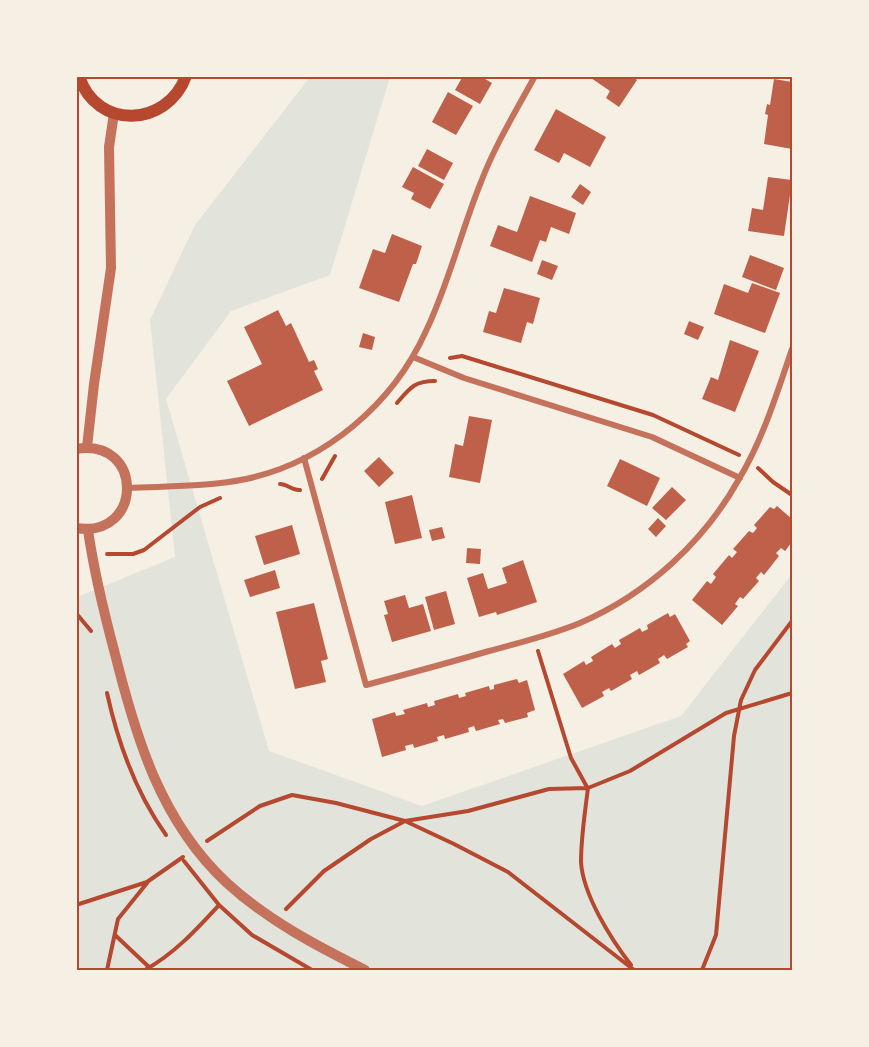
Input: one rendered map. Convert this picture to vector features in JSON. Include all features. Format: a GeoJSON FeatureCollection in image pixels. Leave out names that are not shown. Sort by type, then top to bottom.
{"type":"FeatureCollection","features":[{"type":"Feature","properties":{"kind":"main road"},"geometry":{"type":"LineString","coordinates":[[79,78],[90,97],[105,109],[114,113],[143,116],[161,108],[176,96],[185,77]]}},
{"type":"Feature","properties":{"kind":"street"},"geometry":{"type":"LineString","coordinates":[[128,488],[203,485],[248,478],[304,458],[336,439],[364,417],[392,387],[413,357],[436,310],[489,161],[535,76]]}},
{"type":"Feature","properties":{"kind":"street"},"geometry":{"type":"LineString","coordinates":[[76,528],[88,530],[105,526],[119,514],[124,506],[128,488],[124,470],[112,456],[104,451],[82,448],[111,268],[110,147],[114,113]]}},
{"type":"Feature","properties":{"kind":"street"},"geometry":{"type":"LineString","coordinates":[[304,458],[366,685],[560,630],[602,612],[633,594],[658,575],[710,524],[740,478],[758,441],[792,349]]}},
{"type":"Feature","properties":{"kind":"street"},"geometry":{"type":"LineString","coordinates":[[413,357],[444,371],[652,437],[740,478]]}},
{"type":"Feature","properties":{"kind":"street"},"geometry":{"type":"LineString","coordinates":[[88,530],[97,584],[128,704],[160,793],[180,827],[226,882],[275,920],[365,970]]}},
{"type":"Feature","properties":{"kind":"path"},"geometry":{"type":"LineString","coordinates":[[390,411],[415,384],[442,380],[447,359],[462,356],[653,415],[730,451],[749,462],[792,495]]}},
{"type":"Feature","properties":{"kind":"path"},"geometry":{"type":"LineString","coordinates":[[272,486],[280,483],[286,484],[299,491],[322,480],[332,460],[342,451]]}},
{"type":"Feature","properties":{"kind":"path"},"geometry":{"type":"LineString","coordinates":[[92,555],[128,555],[144,550],[200,507],[219,498],[230,496]]}},
{"type":"Feature","properties":{"kind":"path"},"geometry":{"type":"LineString","coordinates":[[702,970],[716,935],[719,914],[733,748],[739,710],[746,686],[755,670],[792,621]]}},
{"type":"Feature","properties":{"kind":"path"},"geometry":{"type":"LineString","coordinates":[[536,638],[571,758],[588,788],[582,835],[582,868],[592,900],[610,938],[634,970]]}},
{"type":"Feature","properties":{"kind":"path"},"geometry":{"type":"LineString","coordinates":[[252,935],[275,920],[324,871],[371,839],[405,821],[468,811],[549,789],[588,788],[630,771],[726,713],[792,693]]}},
{"type":"Feature","properties":{"kind":"path"},"geometry":{"type":"LineString","coordinates":[[229,826],[260,806],[292,795],[336,803],[405,821],[508,872],[634,970]]}},
{"type":"Feature","properties":{"kind":"path"},"geometry":{"type":"LineString","coordinates":[[76,904],[147,882],[118,919],[106,970]]}},
{"type":"Feature","properties":{"kind":"path"},"geometry":{"type":"LineString","coordinates":[[115,934],[148,969],[165,959],[192,935],[219,905],[252,935],[312,970]]}},
{"type":"Feature","properties":{"kind":"shaded area"},"geometry":{"type":"Polygon","coordinates":[[[310,77],[390,77],[330,275],[231,311],[166,399],[269,751],[422,806],[681,716],[792,574],[792,970],[77,970],[77,597],[175,557],[150,320],[195,225],[310,77]]]}},
{"type":"Feature","properties":{"kind":"building"},"geometry":{"type":"Polygon","coordinates":[[[463,76],[480,76],[492,83],[480,104],[455,90],[463,76]]]}},
{"type":"Feature","properties":{"kind":"building"},"geometry":{"type":"Polygon","coordinates":[[[588,76],[632,76],[637,80],[619,107],[606,98],[610,91],[588,76]]]}},
{"type":"Feature","properties":{"kind":"building"},"geometry":{"type":"Polygon","coordinates":[[[774,79],[792,82],[792,149],[764,144],[768,115],[765,114],[767,104],[770,105],[774,79]]]}},
{"type":"Feature","properties":{"kind":"building"},"geometry":{"type":"Polygon","coordinates":[[[448,92],[473,106],[456,135],[432,122],[448,92]]]}},
{"type":"Feature","properties":{"kind":"building"},"geometry":{"type":"Polygon","coordinates":[[[556,109],[606,137],[590,167],[564,153],[559,163],[534,150],[556,109]]]}},
{"type":"Feature","properties":{"kind":"building"},"geometry":{"type":"Polygon","coordinates":[[[427,149],[453,163],[444,180],[418,166],[427,149]]]}},
{"type":"Feature","properties":{"kind":"building"},"geometry":{"type":"Polygon","coordinates":[[[413,167],[444,184],[430,209],[411,199],[414,193],[402,187],[413,167]]]}},
{"type":"Feature","properties":{"kind":"building"},"geometry":{"type":"Polygon","coordinates":[[[768,177],[792,180],[792,195],[790,195],[784,236],[748,231],[752,208],[763,210],[768,177]]]}},
{"type":"Feature","properties":{"kind":"building"},"geometry":{"type":"Polygon","coordinates":[[[580,184],[591,192],[583,205],[571,197],[580,184]]]}},
{"type":"Feature","properties":{"kind":"building"},"geometry":{"type":"Polygon","coordinates":[[[530,196],[576,213],[569,234],[551,227],[546,242],[540,240],[532,262],[490,246],[498,225],[517,232],[530,196]]]}},
{"type":"Feature","properties":{"kind":"building"},"geometry":{"type":"Polygon","coordinates":[[[392,234],[422,246],[399,302],[359,288],[373,249],[385,253],[392,234]]]}},
{"type":"Feature","properties":{"kind":"building"},"geometry":{"type":"Polygon","coordinates":[[[750,255],[784,268],[776,290],[742,277],[750,255]]]}},
{"type":"Feature","properties":{"kind":"building"},"geometry":{"type":"Polygon","coordinates":[[[542,260],[558,266],[552,280],[537,274],[542,260]]]}},
{"type":"Feature","properties":{"kind":"building"},"geometry":{"type":"Polygon","coordinates":[[[752,283],[780,293],[765,333],[714,314],[724,284],[748,293],[752,283]]]}},
{"type":"Feature","properties":{"kind":"building"},"geometry":{"type":"Polygon","coordinates":[[[504,288],[540,298],[533,324],[527,322],[521,343],[483,332],[489,311],[496,313],[504,288]]]}},
{"type":"Feature","properties":{"kind":"building"},"geometry":{"type":"Polygon","coordinates":[[[278,310],[286,326],[291,323],[309,362],[314,360],[318,369],[314,371],[323,390],[249,426],[227,381],[262,364],[244,327],[278,310]]]}},
{"type":"Feature","properties":{"kind":"building"},"geometry":{"type":"Polygon","coordinates":[[[689,321],[704,327],[698,340],[684,334],[689,321]]]}},
{"type":"Feature","properties":{"kind":"building"},"geometry":{"type":"Polygon","coordinates":[[[363,333],[375,337],[372,350],[359,347],[363,333]]]}},
{"type":"Feature","properties":{"kind":"building"},"geometry":{"type":"Polygon","coordinates":[[[730,340],[759,351],[735,412],[702,399],[711,377],[718,380],[730,340]]]}},
{"type":"Feature","properties":{"kind":"building"},"geometry":{"type":"Polygon","coordinates":[[[469,416],[492,420],[480,483],[449,477],[455,444],[463,446],[469,416]]]}},
{"type":"Feature","properties":{"kind":"building"},"geometry":{"type":"Polygon","coordinates":[[[379,457],[394,473],[379,487],[364,471],[379,457]]]}},
{"type":"Feature","properties":{"kind":"building"},"geometry":{"type":"Polygon","coordinates":[[[620,459],[660,478],[647,506],[607,486],[620,459]]]}},
{"type":"Feature","properties":{"kind":"building"},"geometry":{"type":"Polygon","coordinates":[[[672,487],[686,500],[666,520],[652,508],[672,487]]]}},
{"type":"Feature","properties":{"kind":"building"},"geometry":{"type":"Polygon","coordinates":[[[412,495],[422,538],[395,544],[385,502],[412,495]]]}},
{"type":"Feature","properties":{"kind":"building"},"geometry":{"type":"Polygon","coordinates":[[[777,506],[792,519],[792,542],[785,551],[781,548],[776,553],[779,556],[764,575],[761,572],[756,578],[759,581],[743,599],[740,597],[735,604],[738,606],[722,625],[692,600],[707,581],[711,584],[716,577],[713,574],[729,555],[732,558],[737,552],[733,549],[749,531],[753,533],[757,528],[754,525],[770,507],[774,509],[777,506]]]}},
{"type":"Feature","properties":{"kind":"building"},"geometry":{"type":"Polygon","coordinates":[[[658,518],[666,526],[656,537],[648,529],[658,518]]]}},
{"type":"Feature","properties":{"kind":"building"},"geometry":{"type":"Polygon","coordinates":[[[292,525],[300,554],[264,565],[255,536],[292,525]]]}},
{"type":"Feature","properties":{"kind":"building"},"geometry":{"type":"Polygon","coordinates":[[[442,527],[445,538],[432,541],[429,530],[442,527]]]}},
{"type":"Feature","properties":{"kind":"building"},"geometry":{"type":"Polygon","coordinates":[[[467,548],[481,549],[480,564],[466,563],[467,548]]]}},
{"type":"Feature","properties":{"kind":"building"},"geometry":{"type":"Polygon","coordinates":[[[523,560],[537,602],[497,615],[496,612],[479,617],[467,578],[483,573],[488,589],[507,583],[502,568],[523,560]]]}},
{"type":"Feature","properties":{"kind":"building"},"geometry":{"type":"Polygon","coordinates":[[[275,570],[280,588],[250,597],[244,580],[275,570]]]}},
{"type":"Feature","properties":{"kind":"building"},"geometry":{"type":"Polygon","coordinates":[[[446,591],[455,624],[434,630],[425,597],[446,591]]]}},
{"type":"Feature","properties":{"kind":"building"},"geometry":{"type":"Polygon","coordinates":[[[405,595],[409,608],[423,604],[431,631],[392,642],[384,615],[388,614],[384,601],[405,595]]]}},
{"type":"Feature","properties":{"kind":"building"},"geometry":{"type":"Polygon","coordinates":[[[314,603],[328,659],[321,661],[326,682],[295,689],[276,612],[314,603]]]}},
{"type":"Feature","properties":{"kind":"building"},"geometry":{"type":"Polygon","coordinates":[[[668,613],[670,617],[675,614],[690,641],[686,644],[688,647],[667,659],[664,655],[658,659],[660,663],[639,675],[637,671],[630,675],[632,679],[611,691],[609,688],[602,692],[604,696],[582,708],[563,674],[584,661],[586,665],[593,661],[591,657],[612,644],[615,648],[621,644],[619,640],[640,628],[642,632],[648,629],[647,625],[668,613]]]}},
{"type":"Feature","properties":{"kind":"building"},"geometry":{"type":"Polygon","coordinates":[[[517,679],[519,683],[527,680],[535,710],[527,713],[528,717],[505,723],[503,719],[498,720],[500,724],[476,731],[474,726],[468,728],[469,732],[445,739],[444,735],[437,737],[438,741],[414,748],[413,744],[405,746],[406,750],[382,757],[372,719],[395,712],[396,716],[405,714],[403,710],[427,703],[428,707],[435,705],[434,701],[458,694],[459,698],[466,696],[465,693],[489,686],[490,690],[494,689],[494,685],[517,679]]]}}]}
